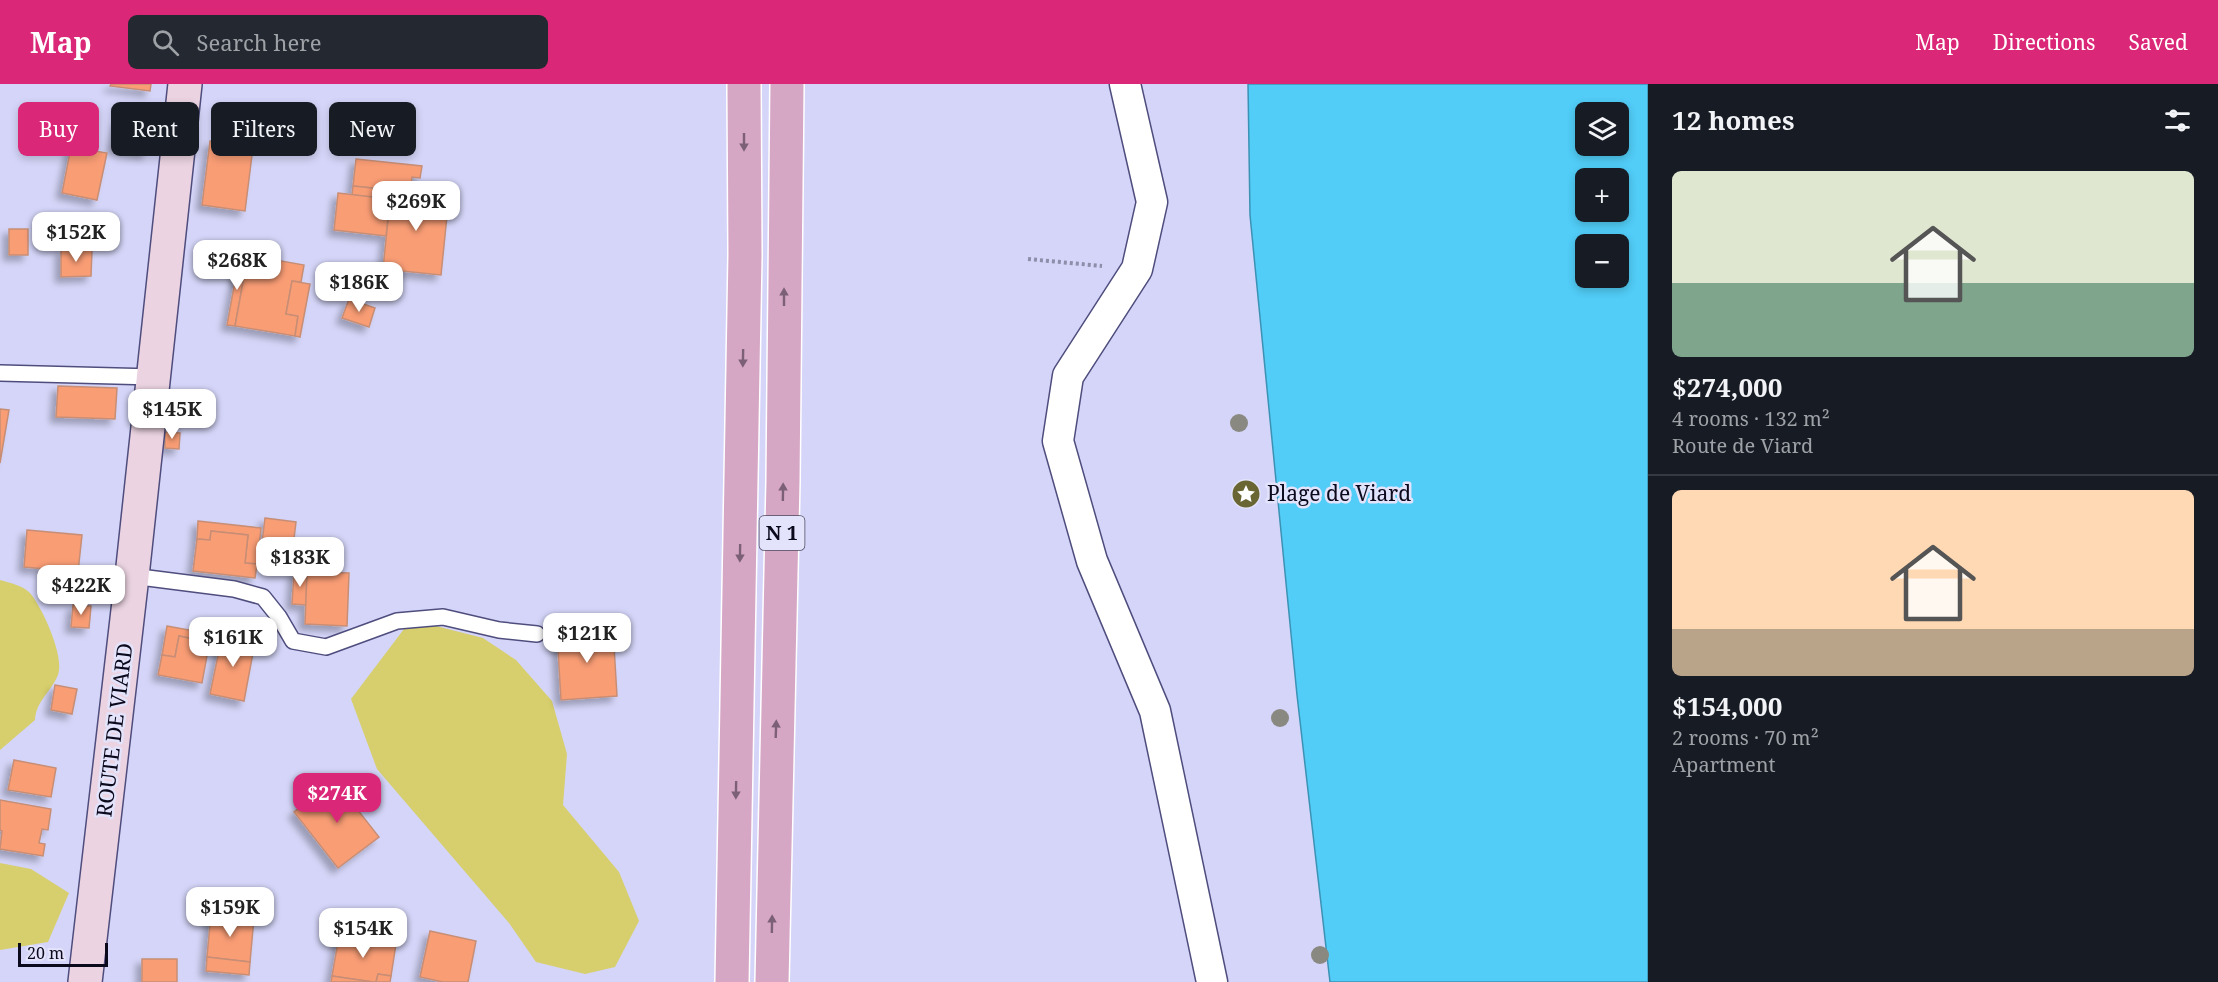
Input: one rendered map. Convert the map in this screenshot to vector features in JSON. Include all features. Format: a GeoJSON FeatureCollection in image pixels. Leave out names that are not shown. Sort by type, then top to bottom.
{"type":"FeatureCollection","features":[{"type":"Feature","properties":{"kind":"main road","name":"ROUTE DE VIARD"},"geometry":{"type":"LineString","coordinates":[[85,982],[154,377],[184,84]]}},
{"type":"Feature","properties":{"kind":"main road","name":"N 1"},"geometry":{"type":"LineString","coordinates":[[732,982],[745,267],[744,84]]}},
{"type":"Feature","properties":{"kind":"main road","name":"N 1"},"geometry":{"type":"LineString","coordinates":[[772,982],[783,481],[787,84]]}},
{"type":"Feature","properties":{"kind":"street"},"geometry":{"type":"LineString","coordinates":[[1125,84],[1152,202],[1137,269],[1068,376],[1058,441],[1092,561],[1155,711],[1212,982]]}},
{"type":"Feature","properties":{"kind":"lane"},"geometry":{"type":"LineString","coordinates":[[0,373],[154,377]]}},
{"type":"Feature","properties":{"kind":"lane"},"geometry":{"type":"LineString","coordinates":[[132,576],[234,589],[262,597],[279,617],[293,641],[326,647],[397,621],[443,617],[499,630],[537,634]]}},
{"type":"Feature","properties":{"kind":"path"},"geometry":{"type":"LineString","coordinates":[[1028,259],[1137,269]]}},
{"type":"Feature","properties":{"kind":"shaded area"},"geometry":{"type":"Polygon","coordinates":[[[0,580],[23,588],[35,600],[51,632],[59,667],[55,681],[38,707],[35,720],[0,750],[0,580]]]}},
{"type":"Feature","properties":{"kind":"shaded area"},"geometry":{"type":"Polygon","coordinates":[[[436,626],[483,638],[516,660],[552,701],[567,754],[563,805],[619,872],[639,921],[615,967],[585,974],[536,962],[509,923],[377,769],[351,699],[404,629],[436,626]]]}},
{"type":"Feature","properties":{"kind":"shaded area"},"geometry":{"type":"Polygon","coordinates":[[[0,863],[31,869],[69,893],[48,942],[0,950],[0,863]]]}},
{"type":"Feature","properties":{"kind":"water"},"geometry":{"type":"Polygon","coordinates":[[[1248,84],[1648,84],[1648,982],[1330,982],[1297,695],[1250,215],[1248,84]]]}},
{"type":"Feature","properties":{"kind":"building"},"geometry":{"type":"Polygon","coordinates":[[[111,84],[151,84],[150,91],[110,86],[111,84]]]}},
{"type":"Feature","properties":{"kind":"building"},"geometry":{"type":"Polygon","coordinates":[[[210,141],[211,156],[252,156],[245,211],[202,205],[210,141]]]}},
{"type":"Feature","properties":{"kind":"building"},"geometry":{"type":"Polygon","coordinates":[[[99,152],[107,153],[97,200],[62,193],[69,156],[99,156],[99,152]]]}},
{"type":"Feature","properties":{"kind":"building"},"geometry":{"type":"Polygon","coordinates":[[[356,159],[422,166],[420,178],[412,177],[411,186],[392,184],[391,190],[353,186],[356,159]]]}},
{"type":"Feature","properties":{"kind":"building"},"geometry":{"type":"Polygon","coordinates":[[[392,184],[450,190],[449,196],[391,190],[392,184]]]}},
{"type":"Feature","properties":{"kind":"building"},"geometry":{"type":"Polygon","coordinates":[[[353,186],[391,190],[390,199],[352,195],[353,186]]]}},
{"type":"Feature","properties":{"kind":"building"},"geometry":{"type":"Polygon","coordinates":[[[391,190],[449,196],[441,275],[383,269],[391,190]]]}},
{"type":"Feature","properties":{"kind":"building"},"geometry":{"type":"Polygon","coordinates":[[[338,193],[390,199],[386,236],[334,230],[338,193]]]}},
{"type":"Feature","properties":{"kind":"building"},"geometry":{"type":"Polygon","coordinates":[[[9,229],[28,229],[28,255],[9,255],[9,229]]]}},
{"type":"Feature","properties":{"kind":"building"},"geometry":{"type":"Polygon","coordinates":[[[61,249],[92,250],[91,276],[61,277],[61,249]]]}},
{"type":"Feature","properties":{"kind":"building"},"geometry":{"type":"Polygon","coordinates":[[[248,255],[235,326],[227,325],[239,259],[248,255]]]}},
{"type":"Feature","properties":{"kind":"building"},"geometry":{"type":"Polygon","coordinates":[[[248,255],[304,265],[301,282],[292,281],[286,314],[298,316],[295,336],[235,326],[248,255]]]}},
{"type":"Feature","properties":{"kind":"building"},"geometry":{"type":"Polygon","coordinates":[[[292,281],[310,284],[300,337],[295,336],[298,316],[286,314],[292,281]]]}},
{"type":"Feature","properties":{"kind":"building"},"geometry":{"type":"Polygon","coordinates":[[[349,299],[375,308],[369,327],[342,318],[349,299]]]}},
{"type":"Feature","properties":{"kind":"building"},"geometry":{"type":"Polygon","coordinates":[[[58,386],[117,388],[115,419],[56,417],[58,386]]]}},
{"type":"Feature","properties":{"kind":"building"},"geometry":{"type":"Polygon","coordinates":[[[0,409],[9,410],[0,463],[0,409]]]}},
{"type":"Feature","properties":{"kind":"building"},"geometry":{"type":"Polygon","coordinates":[[[165,432],[180,433],[179,449],[165,448],[165,432]]]}},
{"type":"Feature","properties":{"kind":"building"},"geometry":{"type":"Polygon","coordinates":[[[265,518],[296,522],[292,555],[261,551],[265,518]]]}},
{"type":"Feature","properties":{"kind":"building"},"geometry":{"type":"Polygon","coordinates":[[[198,521],[261,528],[257,564],[245,563],[248,535],[211,531],[210,540],[197,539],[198,521]]]}},
{"type":"Feature","properties":{"kind":"building"},"geometry":{"type":"Polygon","coordinates":[[[27,530],[82,535],[78,572],[24,567],[27,530]]]}},
{"type":"Feature","properties":{"kind":"building"},"geometry":{"type":"Polygon","coordinates":[[[211,531],[248,535],[245,563],[257,564],[255,578],[193,571],[197,539],[210,540],[211,531]]]}},
{"type":"Feature","properties":{"kind":"building"},"geometry":{"type":"Polygon","coordinates":[[[294,572],[307,572],[306,605],[292,604],[294,572]]]}},
{"type":"Feature","properties":{"kind":"building"},"geometry":{"type":"Polygon","coordinates":[[[307,572],[349,573],[347,626],[305,624],[307,572]]]}},
{"type":"Feature","properties":{"kind":"building"},"geometry":{"type":"Polygon","coordinates":[[[73,605],[91,606],[89,628],[71,627],[73,605]]]}},
{"type":"Feature","properties":{"kind":"building"},"geometry":{"type":"Polygon","coordinates":[[[167,626],[200,632],[198,640],[179,636],[175,657],[162,655],[167,626]]]}},
{"type":"Feature","properties":{"kind":"building"},"geometry":{"type":"Polygon","coordinates":[[[613,629],[617,696],[561,700],[557,633],[613,629]]]}},
{"type":"Feature","properties":{"kind":"building"},"geometry":{"type":"Polygon","coordinates":[[[200,632],[211,634],[202,683],[158,675],[162,655],[175,657],[179,636],[198,640],[200,632]]]}},
{"type":"Feature","properties":{"kind":"building"},"geometry":{"type":"Polygon","coordinates":[[[222,636],[255,642],[244,701],[210,694],[222,636]]]}},
{"type":"Feature","properties":{"kind":"building"},"geometry":{"type":"Polygon","coordinates":[[[55,685],[77,689],[72,714],[51,710],[55,685]]]}},
{"type":"Feature","properties":{"kind":"building"},"geometry":{"type":"Polygon","coordinates":[[[14,760],[56,768],[51,797],[8,790],[14,760]]]}},
{"type":"Feature","properties":{"kind":"building"},"geometry":{"type":"Polygon","coordinates":[[[335,781],[379,837],[338,868],[294,812],[335,781]]]}},
{"type":"Feature","properties":{"kind":"building"},"geometry":{"type":"Polygon","coordinates":[[[0,800],[51,809],[48,830],[42,829],[39,843],[45,844],[43,856],[0,849],[2,831],[0,830],[0,800]]]}},
{"type":"Feature","properties":{"kind":"building"},"geometry":{"type":"Polygon","coordinates":[[[211,913],[254,918],[250,962],[207,957],[211,913]]]}},
{"type":"Feature","properties":{"kind":"building"},"geometry":{"type":"Polygon","coordinates":[[[430,931],[476,941],[468,982],[443,982],[420,977],[430,931]]]}},
{"type":"Feature","properties":{"kind":"building"},"geometry":{"type":"Polygon","coordinates":[[[339,936],[396,944],[391,976],[378,974],[376,982],[373,982],[332,976],[339,936]]]}},
{"type":"Feature","properties":{"kind":"building"},"geometry":{"type":"Polygon","coordinates":[[[207,957],[250,962],[249,975],[206,971],[207,957]]]}},
{"type":"Feature","properties":{"kind":"building"},"geometry":{"type":"Polygon","coordinates":[[[142,959],[177,959],[177,982],[142,982],[142,959]]]}},
{"type":"Feature","properties":{"kind":"building"},"geometry":{"type":"Polygon","coordinates":[[[378,974],[391,976],[390,982],[376,982],[378,974]]]}},
{"type":"Feature","properties":{"kind":"building"},"geometry":{"type":"Polygon","coordinates":[[[332,976],[373,982],[331,982],[332,976]]]}},
{"type":"Feature","properties":{"kind":"place","name":"Plage de Viard"},"geometry":{"type":"Point","coordinates":[1246,494]}}]}
